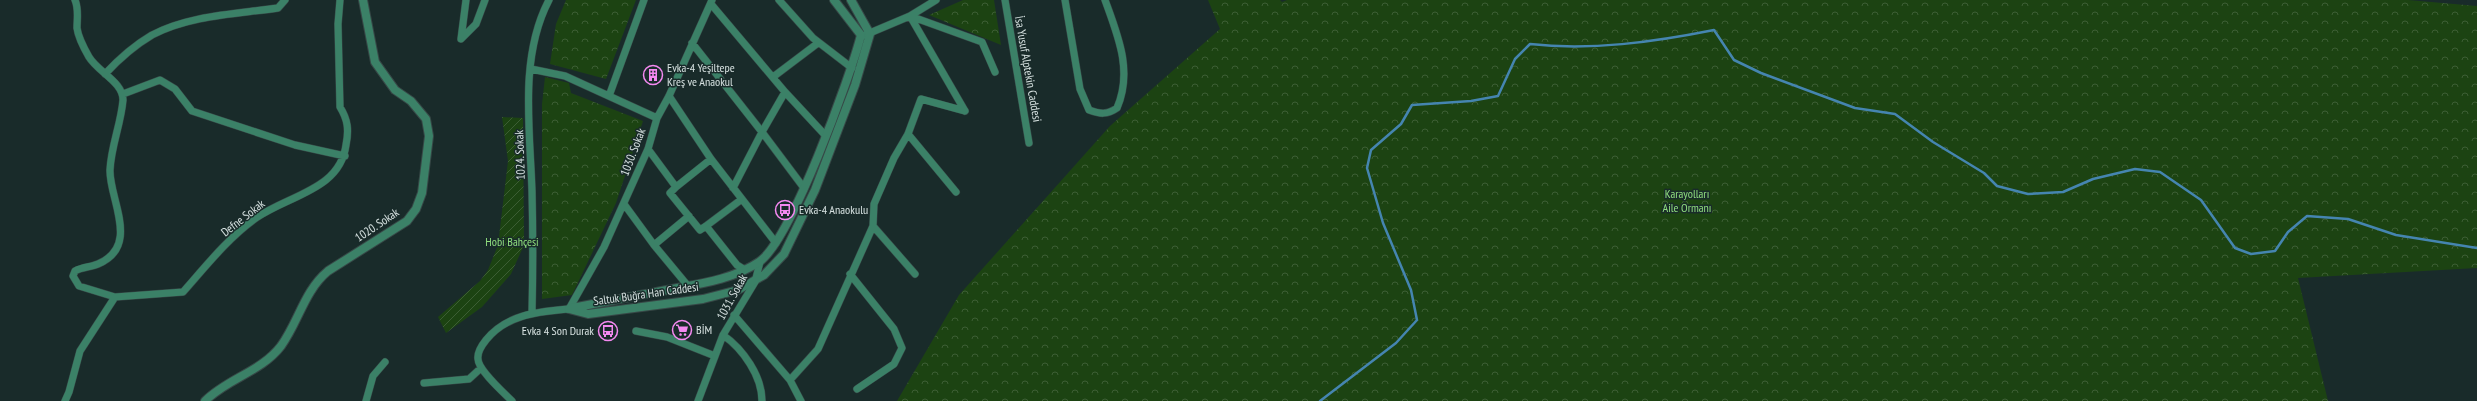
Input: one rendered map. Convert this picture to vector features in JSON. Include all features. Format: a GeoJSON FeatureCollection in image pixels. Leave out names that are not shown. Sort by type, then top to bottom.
{"type":"FeatureCollection","features":[{"type":"Feature","properties":{"kind":"street"},"geometry":{"type":"LineString","coordinates":[[65,401],[69,392],[80,351],[115,297],[79,286],[72,276],[75,271],[99,264],[109,257],[116,247],[121,232],[120,214],[110,170],[122,115],[123,94],[89,58],[77,30],[78,6],[75,0]]}},
{"type":"Feature","properties":{"kind":"street"},"geometry":{"type":"LineString","coordinates":[[104,74],[118,60],[151,36],[165,30],[198,19],[278,8],[285,0]]}},
{"type":"Feature","properties":{"kind":"street","name":"Defne Sokak"},"geometry":{"type":"LineString","coordinates":[[115,297],[183,292],[234,236],[257,218],[277,206],[324,183],[337,171],[345,156],[348,131],[346,116],[340,107],[338,24],[340,0]]}},
{"type":"Feature","properties":{"kind":"street","name":"1020. Sokak"},"geometry":{"type":"LineString","coordinates":[[205,401],[217,389],[253,371],[281,346],[317,280],[328,271],[407,221],[416,209],[423,187],[428,143],[426,119],[411,101],[395,90],[375,62],[363,0]]}},
{"type":"Feature","properties":{"kind":"street"},"geometry":{"type":"LineString","coordinates":[[466,0],[461,39],[476,24],[485,0]]}},
{"type":"Feature","properties":{"kind":"street","name":"1024. Sokak"},"geometry":{"type":"LineString","coordinates":[[532,312],[534,243],[529,94],[531,69],[540,16],[549,0]]}},
{"type":"Feature","properties":{"kind":"street"},"geometry":{"type":"LineString","coordinates":[[609,96],[644,0]]}},
{"type":"Feature","properties":{"kind":"street"},"geometry":{"type":"LineString","coordinates":[[779,0],[818,42],[852,68]]}},
{"type":"Feature","properties":{"kind":"street"},"geometry":{"type":"LineString","coordinates":[[834,0],[861,35],[870,34],[910,16],[936,0]]}},
{"type":"Feature","properties":{"kind":"street"},"geometry":{"type":"LineString","coordinates":[[851,0],[870,34]]}},
{"type":"Feature","properties":{"kind":"street","name":"İsa Yusuf Alptekin Caddesi"},"geometry":{"type":"LineString","coordinates":[[1004,0],[1029,143]]}},
{"type":"Feature","properties":{"kind":"street"},"geometry":{"type":"LineString","coordinates":[[1065,0],[1080,89],[1089,110],[1100,114],[1110,113],[1117,108],[1125,80],[1122,46],[1105,0]]}},
{"type":"Feature","properties":{"kind":"street"},"geometry":{"type":"LineString","coordinates":[[712,2],[785,92],[825,135]]}},
{"type":"Feature","properties":{"kind":"street","name":"1030. Sokak"},"geometry":{"type":"LineString","coordinates":[[569,309],[604,247],[648,149],[657,118],[669,96],[712,2]]}},
{"type":"Feature","properties":{"kind":"street"},"geometry":{"type":"LineString","coordinates":[[910,16],[982,42],[995,72]]}},
{"type":"Feature","properties":{"kind":"street"},"geometry":{"type":"LineString","coordinates":[[790,380],[818,349],[850,274],[873,226],[874,204],[894,158],[908,134],[921,99],[964,111],[910,16]]}},
{"type":"Feature","properties":{"kind":"street","name":"Saltuk Buğra Han Caddesi"},"geometry":{"type":"LineString","coordinates":[[569,309],[588,314],[664,305],[731,292],[755,282],[784,254],[815,190],[855,85],[870,34]]}},
{"type":"Feature","properties":{"kind":"street","name":"Saltuk Buğra Han Caddesi"},"geometry":{"type":"LineString","coordinates":[[569,309],[688,286],[734,275],[760,262],[776,243],[804,188],[852,68],[861,35]]}},
{"type":"Feature","properties":{"kind":"street"},"geometry":{"type":"LineString","coordinates":[[773,77],[818,42]]}},
{"type":"Feature","properties":{"kind":"street"},"geometry":{"type":"LineString","coordinates":[[692,43],[804,188]]}},
{"type":"Feature","properties":{"kind":"street"},"geometry":{"type":"LineString","coordinates":[[531,69],[566,76],[657,118]]}},
{"type":"Feature","properties":{"kind":"street"},"geometry":{"type":"LineString","coordinates":[[123,94],[160,80],[175,89],[192,111],[295,145],[345,156]]}},
{"type":"Feature","properties":{"kind":"street"},"geometry":{"type":"LineString","coordinates":[[733,188],[785,92]]}},
{"type":"Feature","properties":{"kind":"street"},"geometry":{"type":"LineString","coordinates":[[669,96],[711,159],[776,243]]}},
{"type":"Feature","properties":{"kind":"street"},"geometry":{"type":"LineString","coordinates":[[908,134],[956,192]]}},
{"type":"Feature","properties":{"kind":"street"},"geometry":{"type":"LineString","coordinates":[[648,149],[676,187]]}},
{"type":"Feature","properties":{"kind":"street"},"geometry":{"type":"LineString","coordinates":[[711,159],[670,193],[700,230],[742,199]]}},
{"type":"Feature","properties":{"kind":"street"},"geometry":{"type":"LineString","coordinates":[[624,204],[654,245],[688,286]]}},
{"type":"Feature","properties":{"kind":"street"},"geometry":{"type":"LineString","coordinates":[[654,245],[689,216]]}},
{"type":"Feature","properties":{"kind":"street"},"geometry":{"type":"LineString","coordinates":[[706,226],[737,265],[745,270]]}},
{"type":"Feature","properties":{"kind":"street"},"geometry":{"type":"LineString","coordinates":[[873,226],[915,274]]}},
{"type":"Feature","properties":{"kind":"street","name":"1031. Sokak"},"geometry":{"type":"LineString","coordinates":[[760,262],[755,282],[734,315],[724,335],[735,343],[755,373],[762,401]]}},
{"type":"Feature","properties":{"kind":"street"},"geometry":{"type":"LineString","coordinates":[[850,274],[894,329],[902,348],[894,364],[857,389]]}},
{"type":"Feature","properties":{"kind":"street"},"geometry":{"type":"LineString","coordinates":[[512,401],[481,368],[478,359],[480,348],[495,330],[507,322],[532,312],[569,309]]}},
{"type":"Feature","properties":{"kind":"street"},"geometry":{"type":"LineString","coordinates":[[734,315],[790,380],[801,401]]}},
{"type":"Feature","properties":{"kind":"street"},"geometry":{"type":"LineString","coordinates":[[636,331],[667,337],[715,356]]}},
{"type":"Feature","properties":{"kind":"street"},"geometry":{"type":"LineString","coordinates":[[698,401],[724,335]]}},
{"type":"Feature","properties":{"kind":"street"},"geometry":{"type":"LineString","coordinates":[[366,401],[373,376],[385,362]]}},
{"type":"Feature","properties":{"kind":"street"},"geometry":{"type":"LineString","coordinates":[[424,383],[469,379],[481,368]]}},
{"type":"Feature","properties":{"kind":"green space"},"geometry":{"type":"Polygon","coordinates":[[[566,0],[636,0],[606,79],[550,64],[556,24],[566,0]]]}},
{"type":"Feature","properties":{"kind":"green space"},"geometry":{"type":"Polygon","coordinates":[[[963,0],[994,0],[1001,45],[929,15],[963,0]]]}},
{"type":"Feature","properties":{"kind":"green space","name":"Karayolları Aile Ormanı"},"geometry":{"type":"Polygon","coordinates":[[[1208,0],[1280,0],[1282,2],[1287,0],[2408,0],[2477,6],[2477,268],[2298,278],[2328,401],[897,401],[959,295],[1110,126],[1220,29],[1208,0]]]}},
{"type":"Feature","properties":{"kind":"green space"},"geometry":{"type":"Polygon","coordinates":[[[545,77],[569,83],[571,93],[643,121],[616,203],[572,295],[542,299],[542,104],[545,77]]]}},
{"type":"Feature","properties":{"kind":"green space","name":"Hobi Bahçesi"},"geometry":{"type":"Polygon","coordinates":[[[502,117],[523,118],[524,245],[511,274],[482,307],[446,333],[438,317],[480,281],[488,270],[498,245],[508,161],[502,117]]]}},
{"type":"Feature","properties":{"kind":"waterway"},"geometry":{"type":"LineString","coordinates":[[1320,401],[1396,343],[1417,320],[1411,290],[1383,223],[1367,168],[1371,150],[1401,124],[1412,105],[1471,101],[1498,96],[1515,59],[1530,44],[1553,46],[1599,46],[1645,42],[1714,30],[1734,60],[1761,73],[1855,108],[1895,114],[1933,142],[1984,173],[1997,186],[2028,194],[2063,192],[2093,179],[2135,169],[2160,172],[2201,200],[2235,248],[2251,254],[2275,251],[2288,232],[2307,216],[2348,219],[2396,235],[2477,248]]}},
{"type":"Feature","properties":{"kind":"place","name":"Evka-4 Yeşiltepe Kreş ve Anaokul"},"geometry":{"type":"Point","coordinates":[653,75]}},
{"type":"Feature","properties":{"kind":"place","name":"Evka-4 Anaokulu"},"geometry":{"type":"Point","coordinates":[785,210]}},
{"type":"Feature","properties":{"kind":"place","name":"BİM"},"geometry":{"type":"Point","coordinates":[682,330]}},
{"type":"Feature","properties":{"kind":"place","name":"Evka 4 Son Durak"},"geometry":{"type":"Point","coordinates":[608,331]}}]}
